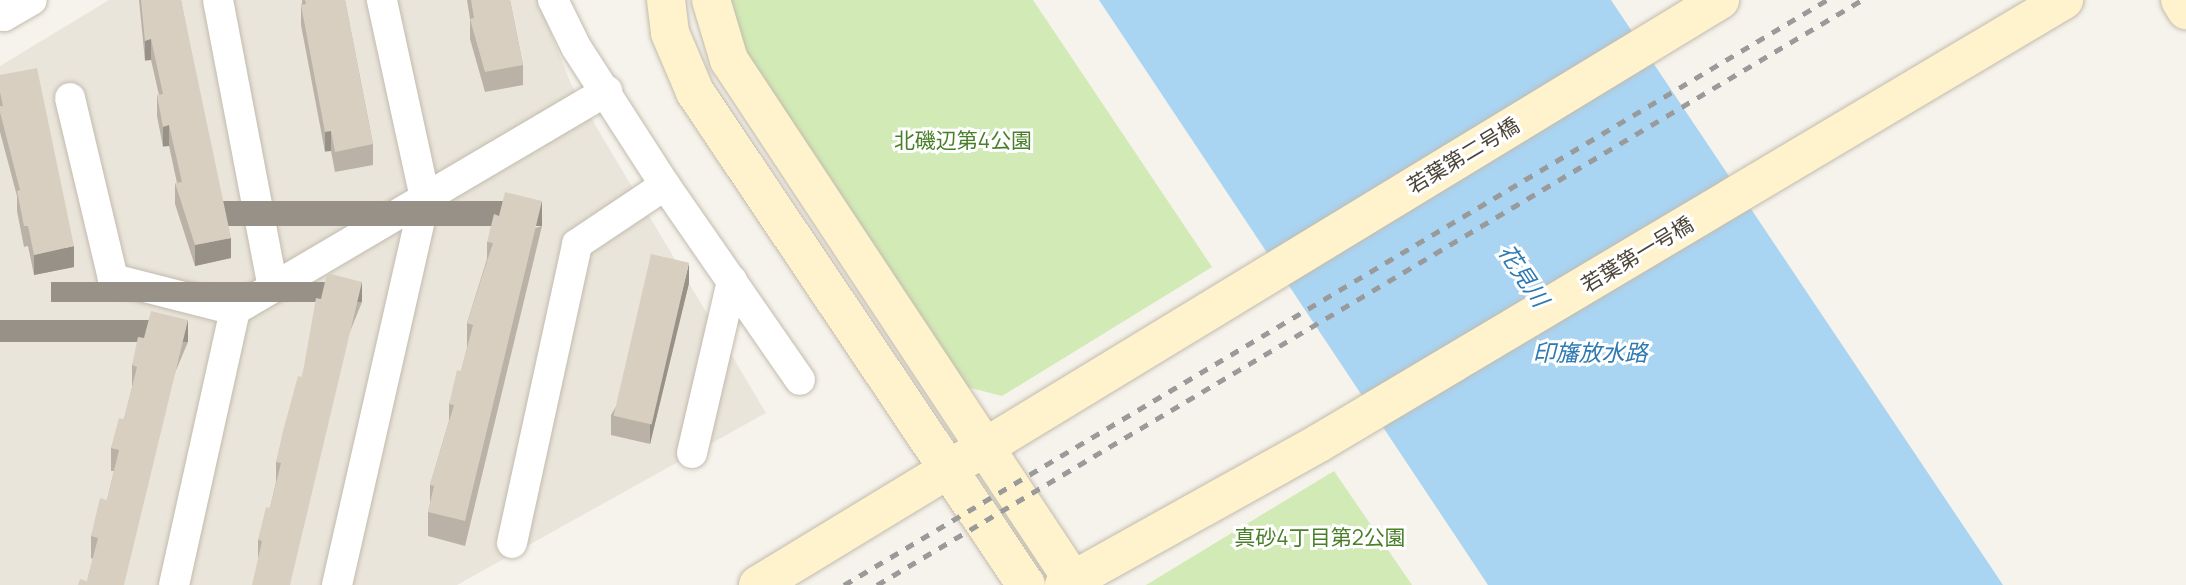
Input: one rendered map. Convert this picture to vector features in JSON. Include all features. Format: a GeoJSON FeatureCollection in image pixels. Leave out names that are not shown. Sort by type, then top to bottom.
{"type":"FeatureCollection","features":[{"type":"Feature","properties":{"kind":"street"},"geometry":{"type":"LineString","coordinates":[[0,9],[4,16],[32,0]]}},
{"type":"Feature","properties":{"kind":"street"},"geometry":{"type":"LineString","coordinates":[[218,0],[273,288]]}},
{"type":"Feature","properties":{"kind":"street"},"geometry":{"type":"LineString","coordinates":[[337,585],[425,198],[382,0]]}},
{"type":"Feature","properties":{"kind":"street"},"geometry":{"type":"LineString","coordinates":[[553,0],[576,47],[607,90],[664,185],[800,380]]}},
{"type":"Feature","properties":{"kind":"street"},"geometry":{"type":"LineString","coordinates":[[666,0],[670,33],[695,92],[946,470],[1026,585]]}},
{"type":"Feature","properties":{"kind":"street"},"geometry":{"type":"LineString","coordinates":[[711,0],[729,60],[1071,583]]}},
{"type":"Feature","properties":{"kind":"street","name":"若葉第一号橋"},"geometry":{"type":"LineString","coordinates":[[1071,583],[1319,443],[2064,0]]}},
{"type":"Feature","properties":{"kind":"street"},"geometry":{"type":"LineString","coordinates":[[2180,0],[2186,9]]}},
{"type":"Feature","properties":{"kind":"street","name":"若葉第二号橋"},"geometry":{"type":"LineString","coordinates":[[758,585],[1221,300],[1712,5]]}},
{"type":"Feature","properties":{"kind":"street"},"geometry":{"type":"LineString","coordinates":[[70,98],[113,279],[235,310],[607,90]]}},
{"type":"Feature","properties":{"kind":"street"},"geometry":{"type":"LineString","coordinates":[[512,543],[578,244],[664,185]]}},
{"type":"Feature","properties":{"kind":"street"},"geometry":{"type":"LineString","coordinates":[[692,453],[732,281]]}},
{"type":"Feature","properties":{"kind":"street"},"geometry":{"type":"LineString","coordinates":[[174,585],[235,310]]}},
{"type":"Feature","properties":{"kind":"shaded area"},"geometry":{"type":"Polygon","coordinates":[[[109,0],[538,0],[571,84],[766,413],[457,585],[0,585],[0,66],[109,0]]]}},
{"type":"Feature","properties":{"kind":"green space","name":"北磯辺第4公園"},"geometry":{"type":"Polygon","coordinates":[[[725,0],[1033,0],[1212,267],[1002,396],[967,387],[737,50],[725,0]]]}},
{"type":"Feature","properties":{"kind":"green space","name":"真砂4丁目第2公園"},"geometry":{"type":"Polygon","coordinates":[[[1334,471],[1412,585],[1146,585],[1334,471]]]}},
{"type":"Feature","properties":{"kind":"water","name":"印旛放水路"},"geometry":{"type":"Polygon","coordinates":[[[1099,0],[1611,0],[2003,585],[1488,585],[1099,0]]]}},
{"type":"Feature","properties":{"kind":"building"},"geometry":{"type":"Polygon","coordinates":[[[141,0],[181,0],[231,238],[195,245],[175,183],[182,182],[169,125],[163,127],[157,95],[163,94],[151,39],[145,41],[141,0]]]}},
{"type":"Feature","properties":{"kind":"building"},"geometry":{"type":"Polygon","coordinates":[[[305,0],[345,0],[373,144],[335,152],[331,131],[325,132],[301,5],[306,4],[305,0]]]}},
{"type":"Feature","properties":{"kind":"building"},"geometry":{"type":"Polygon","coordinates":[[[471,0],[510,0],[523,65],[485,72],[470,19],[474,18],[471,0]]]}},
{"type":"Feature","properties":{"kind":"building"},"geometry":{"type":"Polygon","coordinates":[[[37,68],[74,246],[34,255],[28,226],[24,226],[17,191],[20,190],[0,112],[0,106],[3,106],[0,75],[37,68]]]}},
{"type":"Feature","properties":{"kind":"building"},"geometry":{"type":"Polygon","coordinates":[[[505,192],[542,201],[465,521],[428,512],[434,486],[430,485],[454,405],[449,404],[457,370],[461,371],[473,325],[467,323],[493,243],[487,242],[494,214],[499,216],[505,192]]]}},
{"type":"Feature","properties":{"kind":"building"},"geometry":{"type":"Polygon","coordinates":[[[651,254],[689,263],[652,425],[614,416],[651,254]]]}},
{"type":"Feature","properties":{"kind":"building"},"geometry":{"type":"Polygon","coordinates":[[[327,273],[362,282],[290,585],[252,585],[262,541],[258,540],[266,507],[270,508],[281,463],[276,462],[283,431],[298,376],[302,377],[316,298],[321,299],[327,273]]]}},
{"type":"Feature","properties":{"kind":"building"},"geometry":{"type":"Polygon","coordinates":[[[151,311],[188,320],[124,585],[78,585],[80,579],[87,581],[98,538],[91,536],[100,498],[107,500],[119,450],[111,448],[119,418],[124,419],[137,367],[132,365],[138,337],[144,338],[151,311]]]}},
{"type":"Feature","properties":{"kind":"railway"},"geometry":{"type":"LineString","coordinates":[[844,585],[1827,0]]}},
{"type":"Feature","properties":{"kind":"railway"},"geometry":{"type":"LineString","coordinates":[[877,585],[1862,0]]}},
{"type":"Feature","properties":{"kind":"water label","name":"花見川"},"geometry":{"type":"Point","coordinates":[1524,275]}}]}
